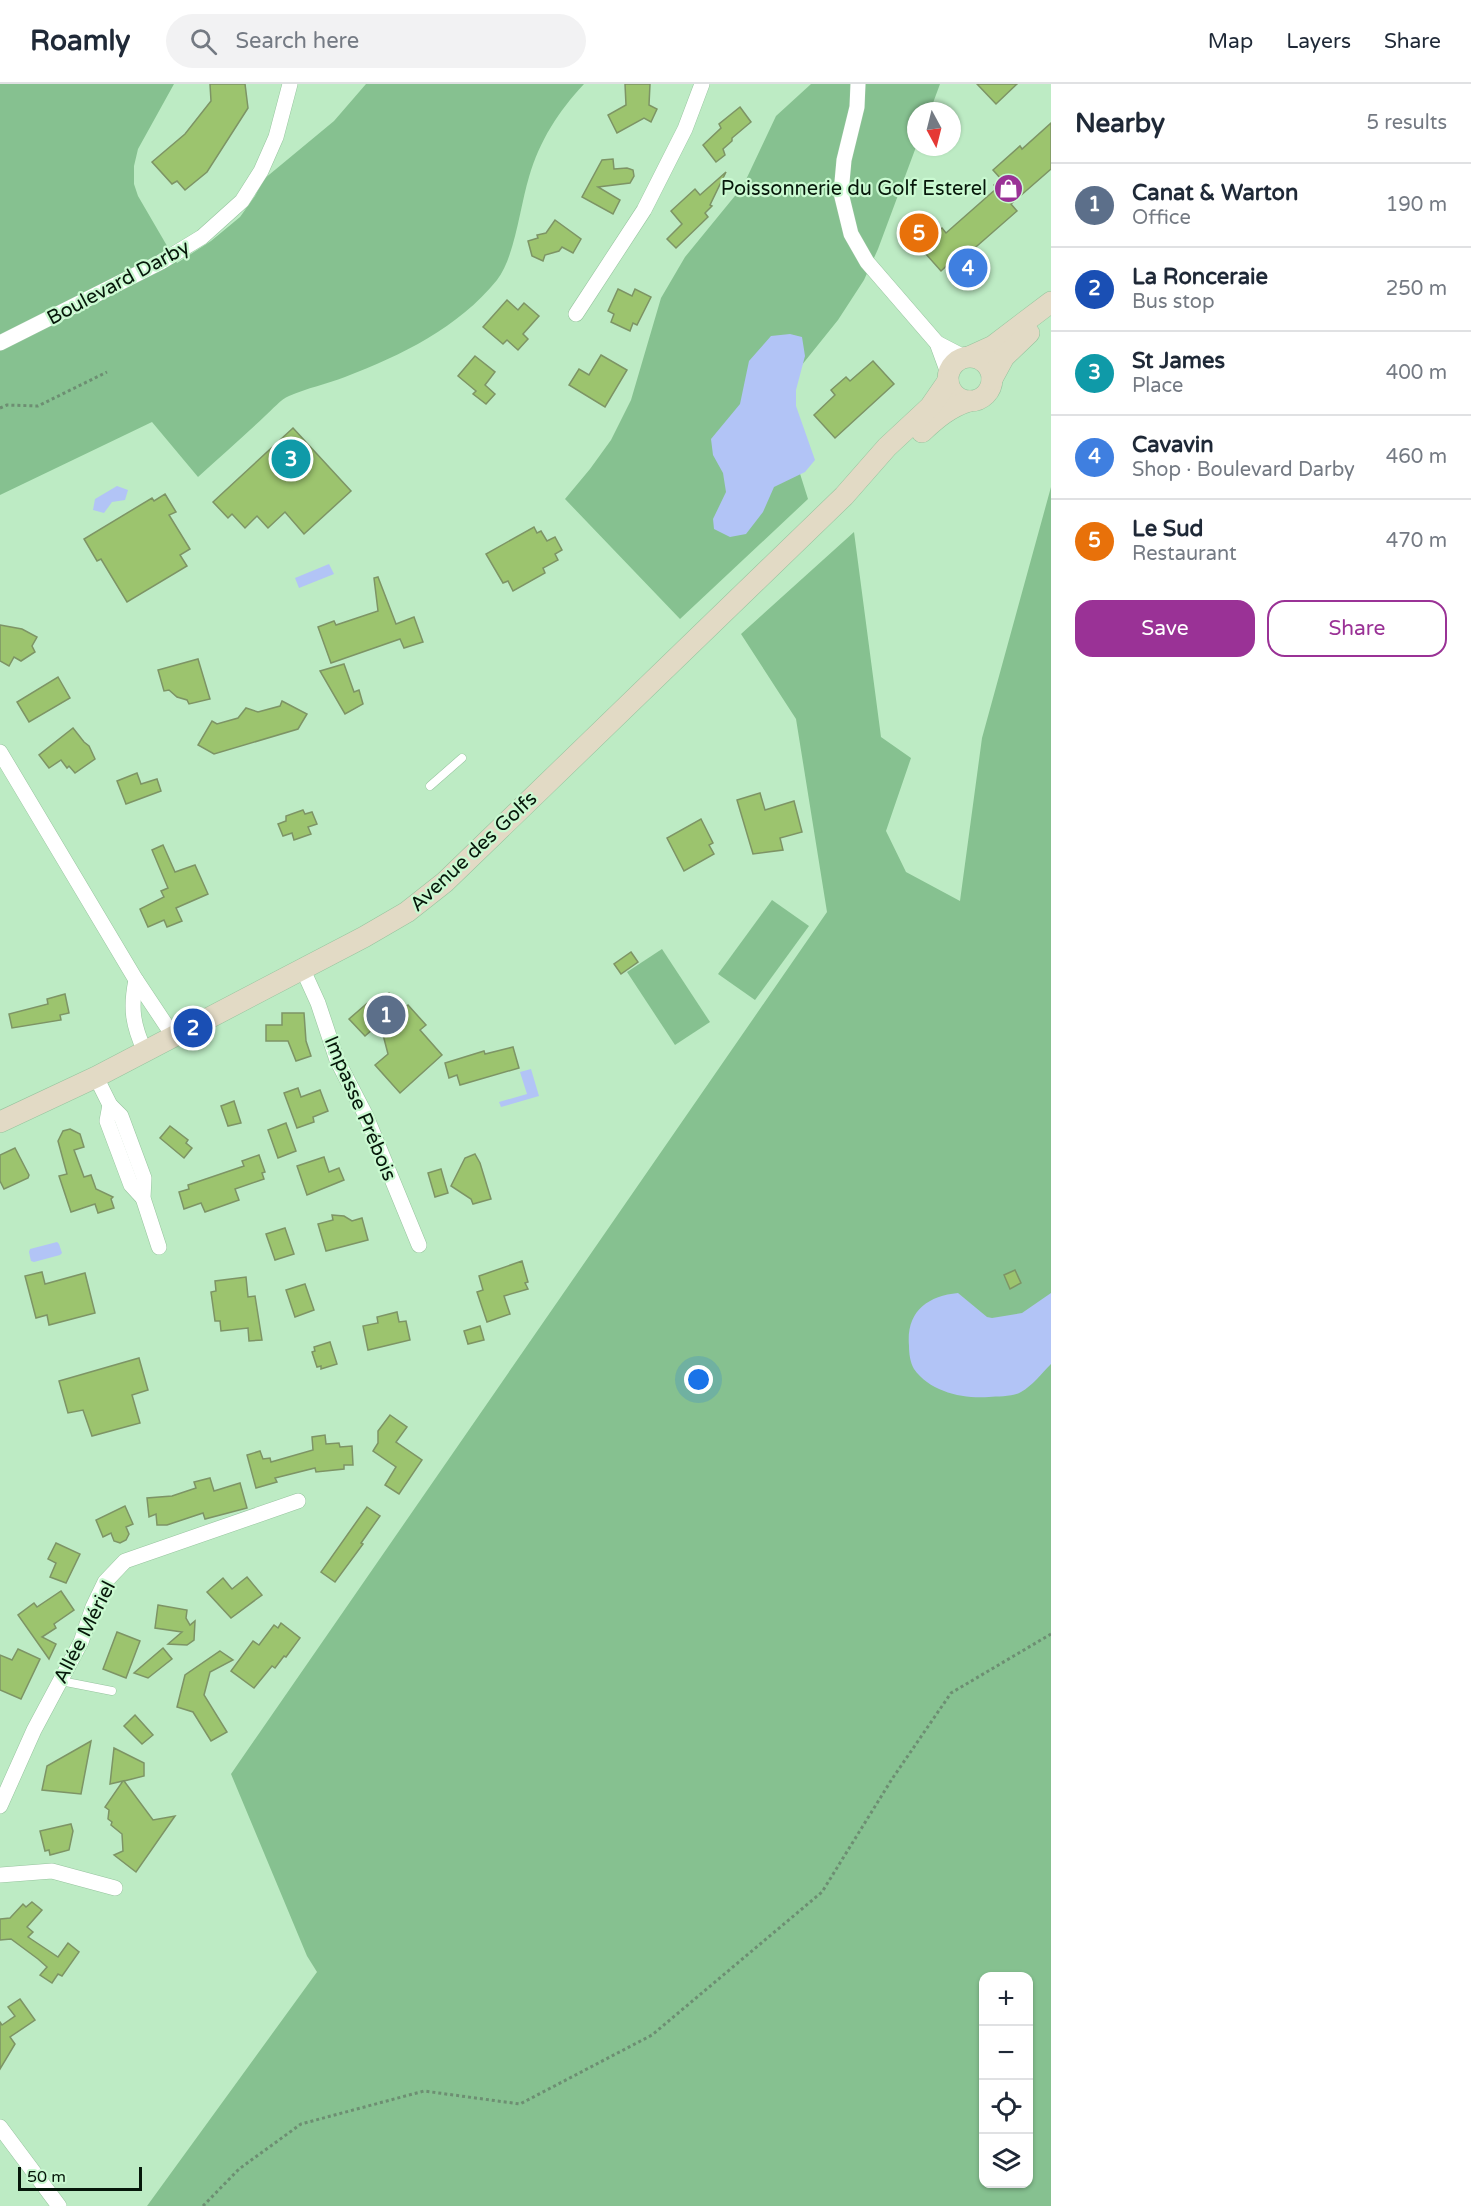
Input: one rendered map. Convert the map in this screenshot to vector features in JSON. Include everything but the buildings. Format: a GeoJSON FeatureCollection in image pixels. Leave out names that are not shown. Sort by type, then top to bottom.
{"type":"FeatureCollection","features":[{"type":"Feature","properties":{"kind":"main road"},"geometry":{"type":"LineString","coordinates":[[1051,302],[993,346],[951,366],[948,377],[955,395],[969,401],[982,397],[991,386],[992,379],[1004,357],[1051,312]]}},
{"type":"Feature","properties":{"kind":"main road"},"geometry":{"type":"LineString","coordinates":[[967,357],[984,361],[992,379]]}},
{"type":"Feature","properties":{"kind":"main road","name":"Avenue des Golfs"},"geometry":{"type":"LineString","coordinates":[[0,1122],[146,1052],[303,970],[407,912],[445,882],[844,496],[887,447],[930,407],[948,377]]}},
{"type":"Feature","properties":{"kind":"main road","name":"Avenue des Golfs"},"geometry":{"type":"LineString","coordinates":[[844,496],[895,457],[941,414],[956,405],[969,401]]}},
{"type":"Feature","properties":{"kind":"street","name":"Boulevard Darby"},"geometry":{"type":"LineString","coordinates":[[0,343],[160,262],[202,237],[242,201],[261,171],[276,137],[290,84]]}},
{"type":"Feature","properties":{"kind":"street"},"geometry":{"type":"LineString","coordinates":[[576,314],[644,210],[685,129],[702,84]]}},
{"type":"Feature","properties":{"kind":"street"},"geometry":{"type":"LineString","coordinates":[[858,84],[857,107],[844,160],[841,193],[851,234],[867,262],[937,343],[948,377]]}},
{"type":"Feature","properties":{"kind":"street"},"geometry":{"type":"LineString","coordinates":[[937,343],[967,357]]}},
{"type":"Feature","properties":{"kind":"street"},"geometry":{"type":"LineString","coordinates":[[0,752],[136,980],[174,1037]]}},
{"type":"Feature","properties":{"kind":"street","name":"Impasse Prébois"},"geometry":{"type":"LineString","coordinates":[[303,970],[318,1002],[337,1060],[366,1116],[419,1245]]}},
{"type":"Feature","properties":{"kind":"street"},"geometry":{"type":"LineString","coordinates":[[136,980],[132,1003],[135,1030],[146,1052]]}},
{"type":"Feature","properties":{"kind":"street"},"geometry":{"type":"LineString","coordinates":[[96,1077],[110,1105],[107,1121],[131,1185],[143,1198],[159,1247]]}},
{"type":"Feature","properties":{"kind":"street","name":"Allée Mériel"},"geometry":{"type":"LineString","coordinates":[[0,1806],[34,1730],[81,1642],[93,1607],[105,1582],[125,1561],[298,1501]]}},
{"type":"Feature","properties":{"kind":"street"},"geometry":{"type":"LineString","coordinates":[[0,1875],[52,1872],[115,1888]]}},
{"type":"Feature","properties":{"kind":"street"},"geometry":{"type":"LineString","coordinates":[[0,2127],[59,2206]]}},
{"type":"Feature","properties":{"kind":"lane"},"geometry":{"type":"LineString","coordinates":[[430,786],[462,758]]}},
{"type":"Feature","properties":{"kind":"lane"},"geometry":{"type":"LineString","coordinates":[[60,1681],[112,1691]]}},
{"type":"Feature","properties":{"kind":"path"},"geometry":{"type":"LineString","coordinates":[[0,408],[7,405],[38,406],[107,372]]}},
{"type":"Feature","properties":{"kind":"path"},"geometry":{"type":"LineString","coordinates":[[203,2206],[239,2169],[301,2124],[424,2091],[520,2104],[652,2035],[822,1892],[892,1779],[951,1693],[1051,1634]]}},
{"type":"Feature","properties":{"kind":"green space"},"geometry":{"type":"Polygon","coordinates":[[[0,84],[174,84],[138,149],[134,166],[134,184],[138,196],[177,263],[211,241],[240,217],[264,179],[334,121],[366,84],[584,84],[558,116],[544,139],[529,177],[513,245],[503,270],[482,297],[447,326],[387,359],[345,377],[286,397],[198,477],[152,422],[0,495],[0,84]]]}},
{"type":"Feature","properties":{"kind":"green space"},"geometry":{"type":"Polygon","coordinates":[[[811,84],[940,84],[933,102],[907,102],[907,156],[913,156],[878,249],[864,280],[838,320],[789,381],[784,423],[808,499],[680,619],[565,499],[611,440],[631,400],[661,298],[685,257],[743,186],[776,116],[811,84]]]}},
{"type":"Feature","properties":{"kind":"green space"},"geometry":{"type":"Polygon","coordinates":[[[1051,487],[1051,2206],[147,2206],[317,1972],[307,1956],[231,1774],[827,912],[796,719],[741,634],[854,532],[881,737],[911,758],[886,831],[906,872],[960,901],[982,738],[1051,487]]]}},
{"type":"Feature","properties":{"kind":"green space"},"geometry":{"type":"Polygon","coordinates":[[[772,900],[809,926],[755,1000],[718,974],[772,900]]]}},
{"type":"Feature","properties":{"kind":"green space"},"geometry":{"type":"Polygon","coordinates":[[[662,949],[710,1022],[675,1045],[627,972],[662,949]]]}},
{"type":"Feature","properties":{"kind":"water"},"geometry":{"type":"Polygon","coordinates":[[[790,334],[802,337],[805,356],[796,390],[796,406],[815,460],[805,472],[774,487],[763,512],[746,534],[730,537],[714,529],[713,519],[726,492],[723,473],[713,455],[711,439],[740,404],[749,361],[771,336],[790,334]]]}},
{"type":"Feature","properties":{"kind":"water"},"geometry":{"type":"Polygon","coordinates":[[[117,486],[128,490],[125,500],[112,502],[104,513],[93,510],[95,499],[117,486]]]}},
{"type":"Feature","properties":{"kind":"water"},"geometry":{"type":"Polygon","coordinates":[[[329,564],[334,574],[299,588],[295,578],[329,564]]]}},
{"type":"Feature","properties":{"kind":"water"},"geometry":{"type":"Polygon","coordinates":[[[531,1069],[539,1096],[501,1107],[499,1102],[527,1094],[520,1072],[531,1069]]]}},
{"type":"Feature","properties":{"kind":"water"},"geometry":{"type":"Polygon","coordinates":[[[57,1242],[62,1253],[60,1255],[31,1261],[30,1249],[57,1242]]]}},
{"type":"Feature","properties":{"kind":"water"},"geometry":{"type":"Polygon","coordinates":[[[958,1293],[987,1317],[992,1318],[1022,1313],[1051,1293],[1051,1364],[1033,1383],[1018,1394],[979,1397],[958,1395],[929,1383],[914,1369],[910,1355],[909,1334],[915,1315],[928,1302],[958,1293]]]}},
{"type":"Feature","properties":{"kind":"place","name":"Poissonnerie du Golf Esterel"},"geometry":{"type":"Point","coordinates":[1008,188]}},
{"type":"Feature","properties":{"kind":"place","name":"Le Sud"},"geometry":{"type":"Point","coordinates":[919,233]}},
{"type":"Feature","properties":{"kind":"place","name":"Cavavin"},"geometry":{"type":"Point","coordinates":[968,268]}},
{"type":"Feature","properties":{"kind":"place","name":"St James"},"geometry":{"type":"Point","coordinates":[291,459]}},
{"type":"Feature","properties":{"kind":"place","name":"Canat & Warton"},"geometry":{"type":"Point","coordinates":[386,1015]}},
{"type":"Feature","properties":{"kind":"place","name":"La Ronceraie"},"geometry":{"type":"Point","coordinates":[193,1028]}}]}
